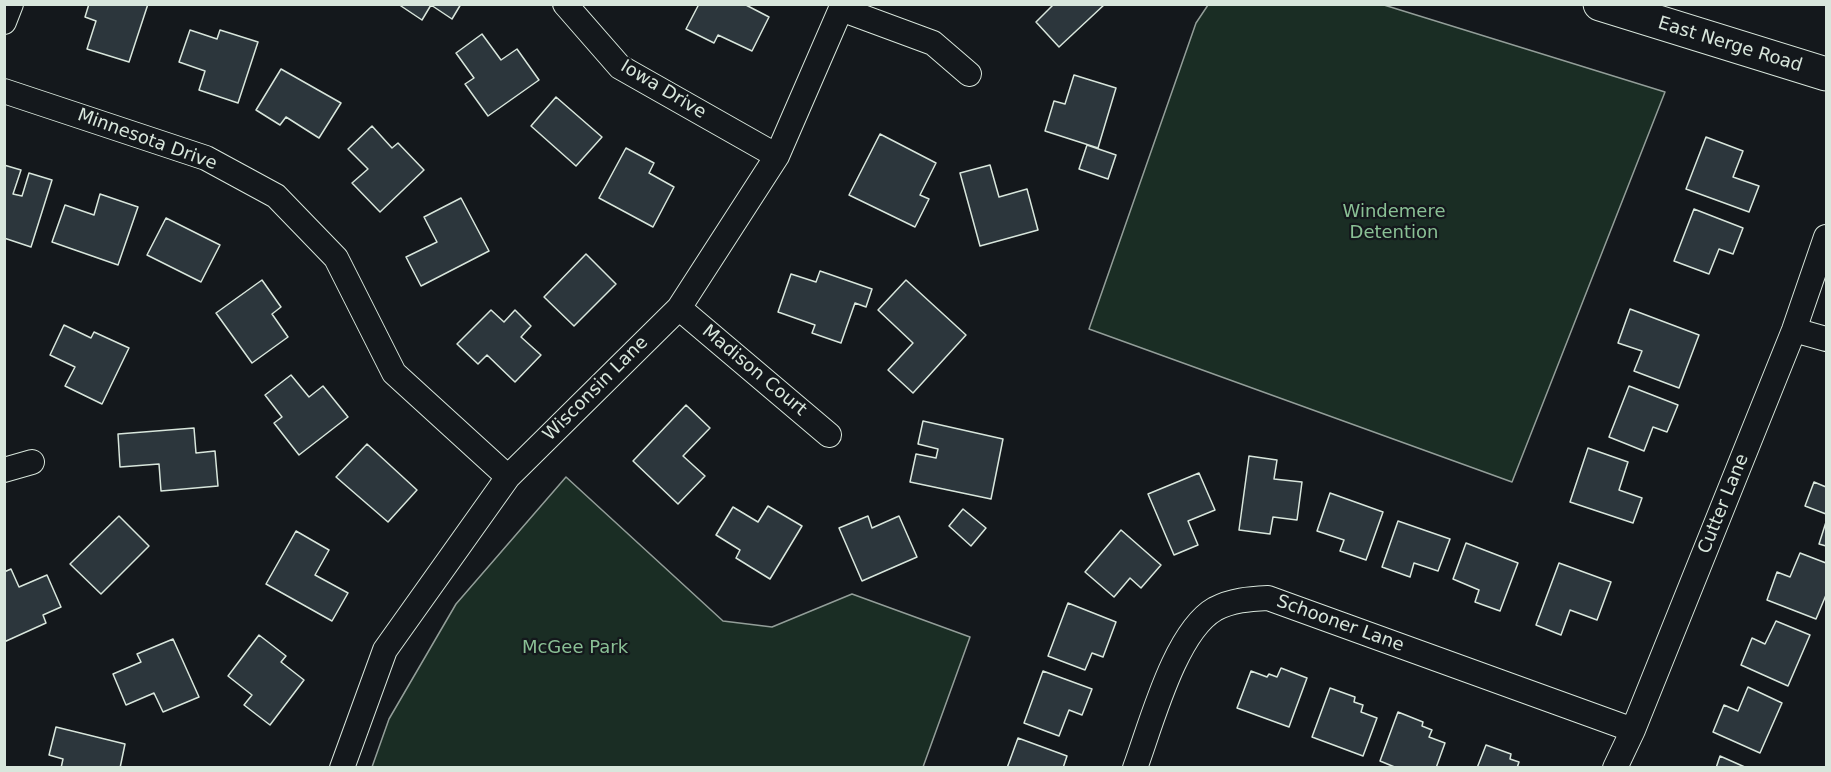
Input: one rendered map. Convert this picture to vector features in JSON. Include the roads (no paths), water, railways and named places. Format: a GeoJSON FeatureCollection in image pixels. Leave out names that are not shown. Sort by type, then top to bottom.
{"type":"FeatureCollection","features":[{"type":"Feature","properties":{"kind":"main road","name":"East Nerge Road"},"geometry":{"type":"LineString","coordinates":[[1600,4],[1827,74]]}},
{"type":"Feature","properties":{"kind":"street"},"geometry":{"type":"LineString","coordinates":[[4,22],[11,4]]}},
{"type":"Feature","properties":{"kind":"street","name":"Iowa Drive"},"geometry":{"type":"LineString","coordinates":[[565,4],[620,67],[777,156]]}},
{"type":"Feature","properties":{"kind":"street"},"geometry":{"type":"LineString","coordinates":[[842,7],[933,43],[969,74]]}},
{"type":"Feature","properties":{"kind":"street","name":"Wisconsin Lane"},"geometry":{"type":"LineString","coordinates":[[342,768],[385,650],[508,477],[679,308],[777,156],[842,7]]}},
{"type":"Feature","properties":{"kind":"street","name":"Minnesota Drive"},"geometry":{"type":"LineString","coordinates":[[4,91],[206,158],[276,196],[336,258],[394,373],[508,477]]}},
{"type":"Feature","properties":{"kind":"street","name":"Cutter Lane"},"geometry":{"type":"LineString","coordinates":[[1615,768],[1634,730],[1794,330],[1827,237]]}},
{"type":"Feature","properties":{"kind":"street","name":"Madison Court"},"geometry":{"type":"LineString","coordinates":[[679,308],[829,435]]}},
{"type":"Feature","properties":{"kind":"street"},"geometry":{"type":"LineString","coordinates":[[1794,330],[1827,339]]}},
{"type":"Feature","properties":{"kind":"street"},"geometry":{"type":"LineString","coordinates":[[4,470],[32,462]]}},
{"type":"Feature","properties":{"kind":"street","name":"Schooner Lane"},"geometry":{"type":"LineString","coordinates":[[1135,768],[1180,649],[1197,624],[1214,610],[1239,599],[1269,598],[1634,730]]}},
{"type":"Feature","properties":{"kind":"park label","name":"Windemere Detention"},"geometry":{"type":"Point","coordinates":[1394,222]}},
{"type":"Feature","properties":{"kind":"park label","name":"McGee Park"},"geometry":{"type":"Point","coordinates":[575,648]}}]}
